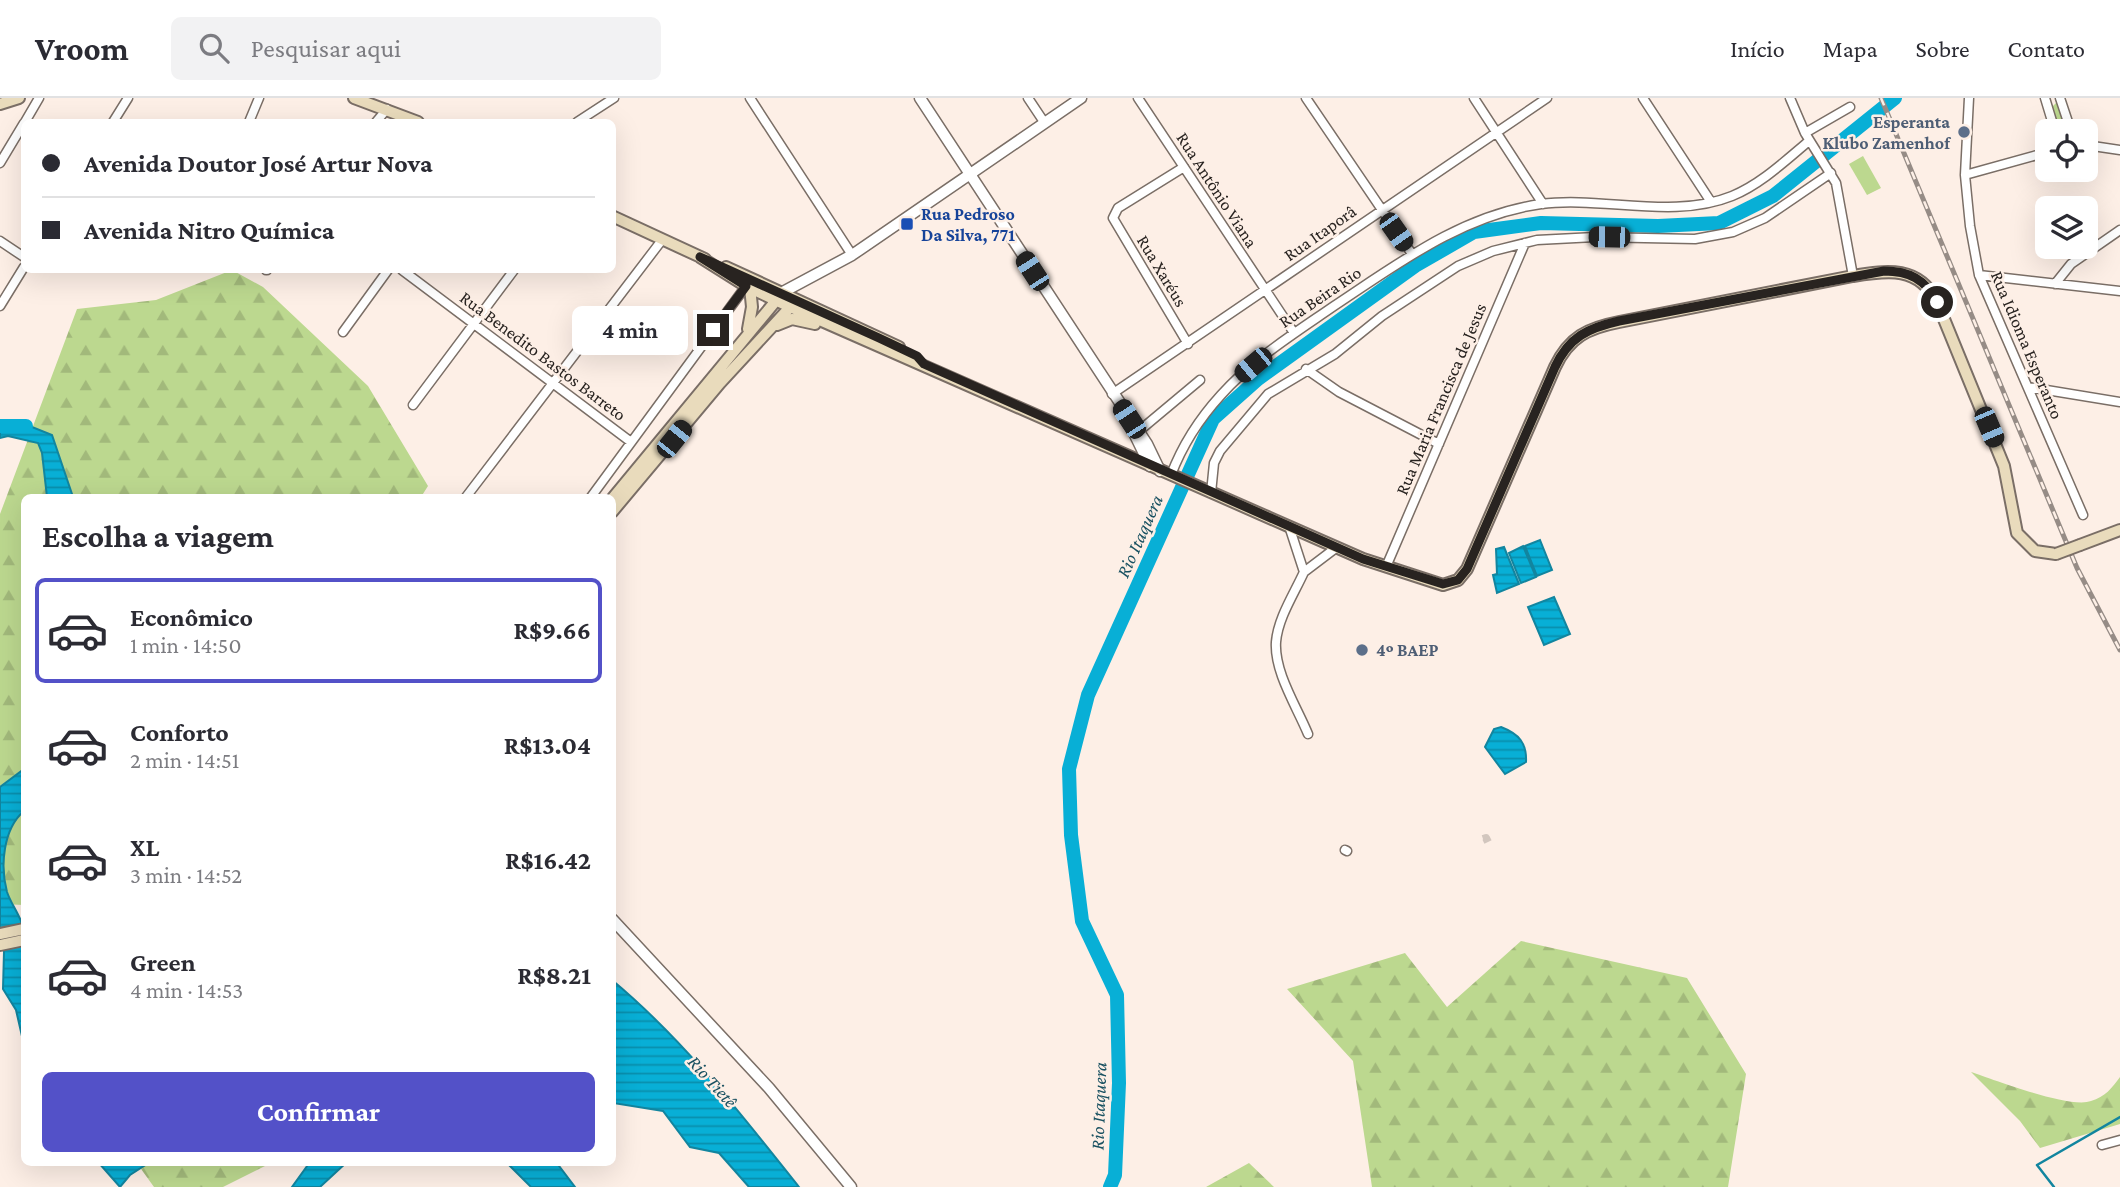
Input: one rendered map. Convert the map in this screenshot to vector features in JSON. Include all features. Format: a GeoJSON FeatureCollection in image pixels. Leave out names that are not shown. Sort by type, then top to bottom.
{"type":"FeatureCollection","features":[{"type":"Feature","properties":{"kind":"main road"},"geometry":{"type":"LineString","coordinates":[[0,104],[19,98]]}},
{"type":"Feature","properties":{"kind":"main road"},"geometry":{"type":"LineString","coordinates":[[354,98],[368,100],[411,119]]}},
{"type":"Feature","properties":{"kind":"main road"},"geometry":{"type":"LineString","coordinates":[[616,218],[780,296],[857,337],[924,364],[1290,528],[1386,567],[1438,584],[1448,584],[1462,577],[1555,367],[1565,348],[1584,331],[1619,321],[1853,276],[1901,272],[1920,279],[1930,290],[2002,460],[2017,533],[2035,551],[2056,554],[2120,530]]}},
{"type":"Feature","properties":{"kind":"main road"},"geometry":{"type":"LineString","coordinates":[[700,257],[748,287],[780,296]]}},
{"type":"Feature","properties":{"kind":"main road"},"geometry":{"type":"LineString","coordinates":[[745,338],[751,323],[748,287]]}},
{"type":"Feature","properties":{"kind":"main road"},"geometry":{"type":"LineString","coordinates":[[616,494],[780,296]]}},
{"type":"Feature","properties":{"kind":"main road"},"geometry":{"type":"LineString","coordinates":[[616,507],[793,303]]}},
{"type":"Feature","properties":{"kind":"main road"},"geometry":{"type":"LineString","coordinates":[[793,303],[917,356],[924,364]]}},
{"type":"Feature","properties":{"kind":"main road"},"geometry":{"type":"LineString","coordinates":[[771,327],[792,319],[857,337]]}},
{"type":"Feature","properties":{"kind":"main road"},"geometry":{"type":"LineString","coordinates":[[0,934],[21,930]]}},
{"type":"Feature","properties":{"kind":"main road"},"geometry":{"type":"LineString","coordinates":[[0,945],[21,941]]}},
{"type":"Feature","properties":{"kind":"street"},"geometry":{"type":"LineString","coordinates":[[27,119],[39,98]]}},
{"type":"Feature","properties":{"kind":"street"},"geometry":{"type":"LineString","coordinates":[[115,119],[128,98]]}},
{"type":"Feature","properties":{"kind":"street"},"geometry":{"type":"LineString","coordinates":[[250,119],[259,98]]}},
{"type":"Feature","properties":{"kind":"street"},"geometry":{"type":"LineString","coordinates":[[582,119],[614,98]]}},
{"type":"Feature","properties":{"kind":"street"},"geometry":{"type":"LineString","coordinates":[[750,98],[852,255]]}},
{"type":"Feature","properties":{"kind":"street"},"geometry":{"type":"LineString","coordinates":[[920,98],[1164,472]]}},
{"type":"Feature","properties":{"kind":"street"},"geometry":{"type":"LineString","coordinates":[[1028,98],[1044,122]]}},
{"type":"Feature","properties":{"kind":"street"},"geometry":{"type":"LineString","coordinates":[[780,296],[852,255],[1081,98]]}},
{"type":"Feature","properties":{"kind":"street","name":"Rua Antônio Viana"},"geometry":{"type":"LineString","coordinates":[[1138,98],[1294,333]]}},
{"type":"Feature","properties":{"kind":"street"},"geometry":{"type":"LineString","coordinates":[[1306,98],[1412,254]]}},
{"type":"Feature","properties":{"kind":"street"},"geometry":{"type":"LineString","coordinates":[[1474,98],[1543,204]]}},
{"type":"Feature","properties":{"kind":"street","name":"Rua Itaporâ"},"geometry":{"type":"LineString","coordinates":[[1112,394],[1547,98]]}},
{"type":"Feature","properties":{"kind":"street"},"geometry":{"type":"LineString","coordinates":[[1643,98],[1711,202]]}},
{"type":"Feature","properties":{"kind":"street"},"geometry":{"type":"LineString","coordinates":[[1790,98],[1809,141],[1829,170],[1840,198],[1853,276]]}},
{"type":"Feature","properties":{"kind":"street"},"geometry":{"type":"LineString","coordinates":[[2052,119],[2046,98],[2058,98],[2066,119]]}},
{"type":"Feature","properties":{"kind":"street","name":"Rua Idioma Esperanto"},"geometry":{"type":"LineString","coordinates":[[1969,99],[1965,175],[1970,226],[1979,275],[2083,515]]}},
{"type":"Feature","properties":{"kind":"street","name":"Rua Beira Rio"},"geometry":{"type":"LineString","coordinates":[[1164,472],[1222,394],[1294,333],[1412,254],[1479,219],[1543,204],[1662,205],[1711,202],[1730,197],[1759,181],[1850,107]]}},
{"type":"Feature","properties":{"kind":"street"},"geometry":{"type":"LineString","coordinates":[[379,119],[387,109]]}},
{"type":"Feature","properties":{"kind":"street"},"geometry":{"type":"LineString","coordinates":[[0,163],[21,129]]}},
{"type":"Feature","properties":{"kind":"street"},"geometry":{"type":"LineString","coordinates":[[2098,147],[2120,150]]}},
{"type":"Feature","properties":{"kind":"street"},"geometry":{"type":"LineString","coordinates":[[1965,175],[2035,156]]}},
{"type":"Feature","properties":{"kind":"street","name":"Rua Xaréus"},"geometry":{"type":"LineString","coordinates":[[1184,167],[1114,214],[1116,226],[1188,344]]}},
{"type":"Feature","properties":{"kind":"street"},"geometry":{"type":"LineString","coordinates":[[1206,490],[1214,463],[1234,430],[1268,394],[1335,354],[1382,316],[1458,266],[1525,243],[1573,237],[1695,239],[1733,232],[1765,218],[1829,170]]}},
{"type":"Feature","properties":{"kind":"street"},"geometry":{"type":"LineString","coordinates":[[2055,284],[2071,264],[2120,230]]}},
{"type":"Feature","properties":{"kind":"street"},"geometry":{"type":"LineString","coordinates":[[468,494],[662,240]]}},
{"type":"Feature","properties":{"kind":"street"},"geometry":{"type":"LineString","coordinates":[[0,241],[21,255]]}},
{"type":"Feature","properties":{"kind":"street","name":"Rua Maria Francisca de Jesus"},"geometry":{"type":"LineString","coordinates":[[1386,567],[1525,243]]}},
{"type":"Feature","properties":{"kind":"street"},"geometry":{"type":"LineString","coordinates":[[0,306],[21,272]]}},
{"type":"Feature","properties":{"kind":"street"},"geometry":{"type":"LineString","coordinates":[[343,332],[386,273]]}},
{"type":"Feature","properties":{"kind":"street","name":"Rua Benedito Bastos Barreto"},"geometry":{"type":"LineString","coordinates":[[406,273],[631,442]]}},
{"type":"Feature","properties":{"kind":"street"},"geometry":{"type":"LineString","coordinates":[[412,405],[512,273]]}},
{"type":"Feature","properties":{"kind":"street"},"geometry":{"type":"LineString","coordinates":[[1979,275],[2120,291]]}},
{"type":"Feature","properties":{"kind":"street"},"geometry":{"type":"LineString","coordinates":[[793,303],[805,283]]}},
{"type":"Feature","properties":{"kind":"street"},"geometry":{"type":"LineString","coordinates":[[593,494],[748,287]]}},
{"type":"Feature","properties":{"kind":"street"},"geometry":{"type":"LineString","coordinates":[[1306,369],[1339,392],[1439,444]]}},
{"type":"Feature","properties":{"kind":"street"},"geometry":{"type":"LineString","coordinates":[[1139,431],[1200,380]]}},
{"type":"Feature","properties":{"kind":"street"},"geometry":{"type":"LineString","coordinates":[[2028,387],[2120,402]]}},
{"type":"Feature","properties":{"kind":"street"},"geometry":{"type":"LineString","coordinates":[[1129,419],[1164,472]]}},
{"type":"Feature","properties":{"kind":"street"},"geometry":{"type":"LineString","coordinates":[[1290,528],[1304,572]]}},
{"type":"Feature","properties":{"kind":"street"},"geometry":{"type":"LineString","coordinates":[[1308,734],[1281,667],[1276,642],[1285,612],[1304,572],[1337,547]]}},
{"type":"Feature","properties":{"kind":"street"},"geometry":{"type":"LineString","coordinates":[[616,923],[769,1088],[851,1187]]}},
{"type":"Feature","properties":{"kind":"street"},"geometry":{"type":"LineString","coordinates":[[2102,1145],[2120,1140]]}},
{"type":"Feature","properties":{"kind":"green space"},"geometry":{"type":"Polygon","coordinates":[[[2057,102],[2064,119],[2055,119],[2051,108],[2057,102]]]}},
{"type":"Feature","properties":{"kind":"green space"},"geometry":{"type":"Polygon","coordinates":[[[1863,156],[1881,188],[1867,195],[1849,164],[1863,156]]]}},
{"type":"Feature","properties":{"kind":"green space"},"geometry":{"type":"Polygon","coordinates":[[[224,273],[237,273],[263,287],[368,386],[428,486],[423,494],[21,494],[21,905],[0,904],[0,514],[77,309],[156,300],[224,273]]]}},
{"type":"Feature","properties":{"kind":"green space"},"geometry":{"type":"Polygon","coordinates":[[[1521,941],[1687,978],[1746,1074],[1728,1187],[1372,1187],[1353,1061],[1287,989],[1405,953],[1447,1007],[1521,941]]]}},
{"type":"Feature","properties":{"kind":"green space"},"geometry":{"type":"Polygon","coordinates":[[[1971,1072],[2050,1097],[2081,1102],[2100,1097],[2120,1077],[2120,1124],[2040,1148],[2020,1121],[1971,1072]]]}},
{"type":"Feature","properties":{"kind":"green space"},"geometry":{"type":"Polygon","coordinates":[[[1249,1163],[1274,1187],[1206,1187],[1249,1163]]]}},
{"type":"Feature","properties":{"kind":"green space"},"geometry":{"type":"Polygon","coordinates":[[[139,1166],[265,1166],[223,1187],[154,1187],[139,1166]]]}},
{"type":"Feature","properties":{"kind":"water"},"geometry":{"type":"Polygon","coordinates":[[[17,421],[52,435],[72,494],[47,494],[42,453],[38,443],[8,436],[0,438],[0,426],[17,421]]]}},
{"type":"Feature","properties":{"kind":"water"},"geometry":{"type":"Polygon","coordinates":[[[1540,540],[1552,570],[1537,576],[1525,546],[1540,540]]]}},
{"type":"Feature","properties":{"kind":"water"},"geometry":{"type":"Polygon","coordinates":[[[1523,546],[1536,577],[1521,583],[1509,553],[1523,546]]]}},
{"type":"Feature","properties":{"kind":"water"},"geometry":{"type":"Polygon","coordinates":[[[1504,547],[1519,584],[1497,593],[1493,575],[1497,574],[1496,549],[1504,547]]]}},
{"type":"Feature","properties":{"kind":"water"},"geometry":{"type":"Polygon","coordinates":[[[1554,597],[1570,634],[1544,645],[1528,607],[1554,597]]]}},
{"type":"Feature","properties":{"kind":"water"},"geometry":{"type":"Polygon","coordinates":[[[1501,727],[1521,740],[1526,755],[1526,762],[1505,774],[1485,747],[1494,729],[1501,727]]]}},
{"type":"Feature","properties":{"kind":"water"},"geometry":{"type":"Polygon","coordinates":[[[21,771],[21,814],[8,838],[4,871],[7,892],[21,923],[21,1032],[16,1010],[3,989],[4,952],[0,933],[0,787],[21,771]]]}},
{"type":"Feature","properties":{"kind":"water","name":"Rio Tietê"},"geometry":{"type":"Polygon","coordinates":[[[616,984],[688,1053],[799,1187],[749,1187],[719,1153],[690,1147],[663,1111],[616,1103],[616,984]]]}},
{"type":"Feature","properties":{"kind":"water"},"geometry":{"type":"Polygon","coordinates":[[[102,1166],[144,1166],[130,1175],[120,1187],[102,1166]]]}},
{"type":"Feature","properties":{"kind":"water"},"geometry":{"type":"Polygon","coordinates":[[[307,1166],[343,1166],[320,1187],[292,1187],[307,1166]]]}},
{"type":"Feature","properties":{"kind":"water"},"geometry":{"type":"Polygon","coordinates":[[[510,1166],[559,1166],[575,1187],[531,1187],[510,1166]]]}},
{"type":"Feature","properties":{"kind":"waterway","name":"Rio Itaquera"},"geometry":{"type":"LineString","coordinates":[[1110,1187],[1115,1175],[1119,1083],[1117,995],[1082,921],[1071,835],[1069,769],[1088,695],[1213,419],[1258,379],[1415,266],[1474,232],[1541,223],[1658,226],[1719,223],[1773,196],[1895,98]]}},
{"type":"Feature","properties":{"kind":"waterway","name":"Rio Tietê"},"geometry":{"type":"LineString","coordinates":[[0,426],[26,426]]}},
{"type":"Feature","properties":{"kind":"waterway"},"geometry":{"type":"LineString","coordinates":[[2054,1187],[2037,1165],[2120,1117]]}},
{"type":"Feature","properties":{"kind":"tunnel"},"geometry":{"type":"LineString","coordinates":[[1483,839],[1486,838],[1488,842]]}},
{"type":"Feature","properties":{"kind":"railway"},"geometry":{"type":"LineString","coordinates":[[1881,98],[2077,568],[2120,650]]}},
{"type":"Feature","properties":{"kind":"place","name":"Esperanta Klubo Zamenhof"},"geometry":{"type":"Point","coordinates":[1964,132]}},
{"type":"Feature","properties":{"kind":"place","name":"Rua Pedroso Da Silva, 771"},"geometry":{"type":"Point","coordinates":[907,224]}},
{"type":"Feature","properties":{"kind":"place","name":"4º BAEP"},"geometry":{"type":"Point","coordinates":[1362,650]}},
{"type":"Feature","properties":{"kind":"route"},"geometry":{"type":"LineString","coordinates":[[713,330],[746,286],[700,257],[737,271],[917,356],[924,364],[1290,528],[1363,559],[1438,584],[1448,584],[1462,577],[1467,569],[1555,367],[1565,348],[1584,331],[1619,321],[1884,271],[1911,274],[1920,279],[1937,302]]}}]}
